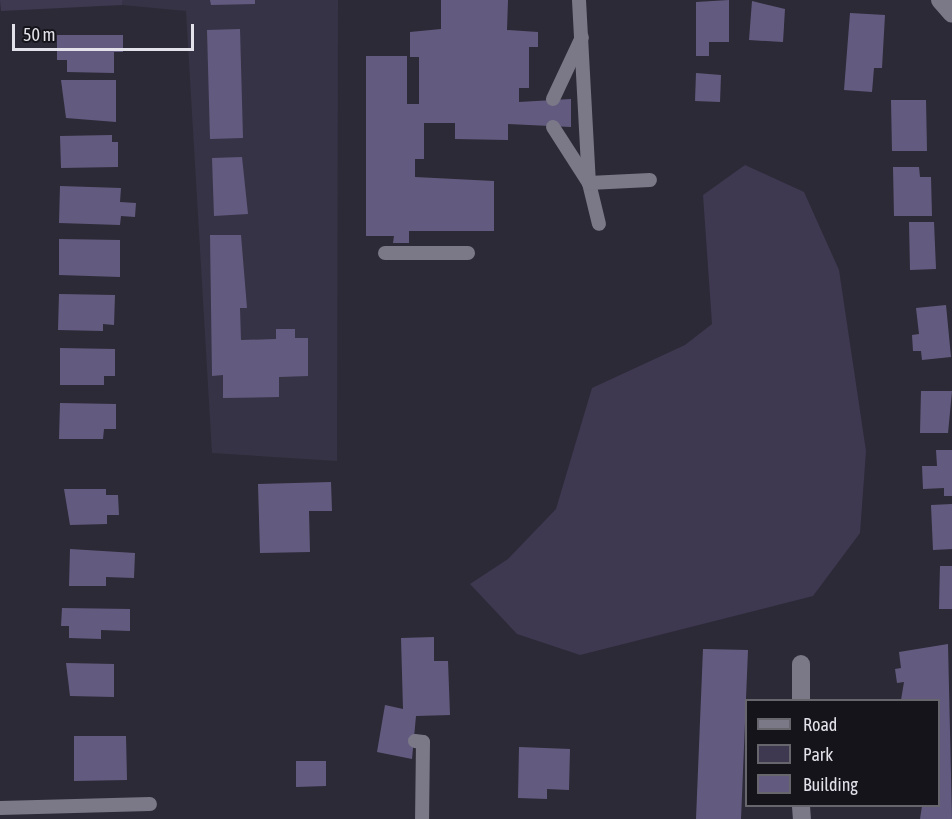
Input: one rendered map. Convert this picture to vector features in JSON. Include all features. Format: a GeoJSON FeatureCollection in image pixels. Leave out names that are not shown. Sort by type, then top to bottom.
{"type":"FeatureCollection","features":[{"type":"Feature","properties":{"kind":"street"},"geometry":{"type":"LineString","coordinates":[[801,664],[801,699]]}},
{"type":"Feature","properties":{"kind":"lane"},"geometry":{"type":"LineString","coordinates":[[579,0],[589,183],[599,224]]}},
{"type":"Feature","properties":{"kind":"lane"},"geometry":{"type":"LineString","coordinates":[[553,99],[582,37]]}},
{"type":"Feature","properties":{"kind":"lane"},"geometry":{"type":"LineString","coordinates":[[553,127],[589,183]]}},
{"type":"Feature","properties":{"kind":"lane"},"geometry":{"type":"LineString","coordinates":[[589,183],[650,180]]}},
{"type":"Feature","properties":{"kind":"lane"},"geometry":{"type":"LineString","coordinates":[[385,253],[468,253]]}},
{"type":"Feature","properties":{"kind":"lane"},"geometry":{"type":"LineString","coordinates":[[416,741],[423,742],[422,819]]}},
{"type":"Feature","properties":{"kind":"lane"},"geometry":{"type":"LineString","coordinates":[[0,808],[150,804]]}},
{"type":"Feature","properties":{"kind":"shaded area"},"geometry":{"type":"Polygon","coordinates":[[[123,0],[338,0],[337,461],[212,453],[186,11],[122,5],[123,0]]]}},
{"type":"Feature","properties":{"kind":"green space"},"geometry":{"type":"Polygon","coordinates":[[[0,0],[123,0],[122,5],[1,11],[0,0]]]}},
{"type":"Feature","properties":{"kind":"green space"},"geometry":{"type":"Polygon","coordinates":[[[745,165],[804,192],[839,270],[866,451],[860,533],[813,596],[580,655],[517,634],[470,584],[508,559],[556,509],[592,388],[685,345],[712,324],[703,195],[745,165]]]}},
{"type":"Feature","properties":{"kind":"building"},"geometry":{"type":"Polygon","coordinates":[[[210,0],[255,0],[255,4],[211,5],[210,0]]]}},
{"type":"Feature","properties":{"kind":"building"},"geometry":{"type":"Polygon","coordinates":[[[441,0],[508,0],[507,30],[538,32],[538,47],[529,47],[529,88],[519,88],[519,102],[571,99],[571,127],[508,124],[508,140],[455,139],[455,123],[424,123],[424,159],[415,159],[415,177],[494,181],[494,231],[409,231],[409,243],[393,243],[394,236],[366,236],[366,56],[407,56],[407,104],[419,104],[419,57],[410,57],[410,32],[441,29],[441,0]]]}},
{"type":"Feature","properties":{"kind":"building"},"geometry":{"type":"Polygon","coordinates":[[[729,0],[729,42],[709,42],[709,56],[696,56],[696,2],[729,0]]]}},
{"type":"Feature","properties":{"kind":"building"},"geometry":{"type":"Polygon","coordinates":[[[752,1],[785,9],[783,42],[749,40],[752,1]]]}},
{"type":"Feature","properties":{"kind":"building"},"geometry":{"type":"Polygon","coordinates":[[[850,13],[885,15],[882,68],[874,68],[872,92],[844,90],[850,13]]]}},
{"type":"Feature","properties":{"kind":"building"},"geometry":{"type":"Polygon","coordinates":[[[240,29],[243,138],[210,139],[207,30],[240,29]]]}},
{"type":"Feature","properties":{"kind":"building"},"geometry":{"type":"Polygon","coordinates":[[[57,35],[123,35],[123,52],[114,52],[114,73],[67,72],[67,60],[57,60],[57,35]]]}},
{"type":"Feature","properties":{"kind":"building"},"geometry":{"type":"Polygon","coordinates":[[[696,73],[721,75],[720,102],[695,101],[696,73]]]}},
{"type":"Feature","properties":{"kind":"building"},"geometry":{"type":"Polygon","coordinates":[[[61,80],[116,80],[116,122],[66,118],[61,80]]]}},
{"type":"Feature","properties":{"kind":"building"},"geometry":{"type":"Polygon","coordinates":[[[891,100],[926,100],[927,151],[892,151],[891,100]]]}},
{"type":"Feature","properties":{"kind":"building"},"geometry":{"type":"Polygon","coordinates":[[[112,135],[112,142],[118,142],[118,167],[61,168],[60,136],[112,135]]]}},
{"type":"Feature","properties":{"kind":"building"},"geometry":{"type":"Polygon","coordinates":[[[242,157],[248,214],[214,216],[212,158],[242,157]]]}},
{"type":"Feature","properties":{"kind":"building"},"geometry":{"type":"Polygon","coordinates":[[[893,167],[919,167],[920,177],[931,177],[932,216],[894,216],[893,167]]]}},
{"type":"Feature","properties":{"kind":"building"},"geometry":{"type":"Polygon","coordinates":[[[60,186],[121,188],[120,202],[136,203],[135,217],[121,216],[120,225],[59,223],[60,186]]]}},
{"type":"Feature","properties":{"kind":"building"},"geometry":{"type":"Polygon","coordinates":[[[909,222],[934,222],[936,269],[910,270],[909,222]]]}},
{"type":"Feature","properties":{"kind":"building"},"geometry":{"type":"Polygon","coordinates":[[[210,235],[241,235],[247,308],[240,308],[241,340],[276,339],[276,329],[295,329],[295,338],[308,338],[308,376],[279,377],[279,397],[223,398],[223,375],[212,376],[210,235]]]}},
{"type":"Feature","properties":{"kind":"building"},"geometry":{"type":"Polygon","coordinates":[[[59,239],[120,240],[120,277],[59,275],[59,239]]]}},
{"type":"Feature","properties":{"kind":"building"},"geometry":{"type":"Polygon","coordinates":[[[59,294],[115,295],[114,325],[103,324],[103,331],[58,330],[59,294]]]}},
{"type":"Feature","properties":{"kind":"building"},"geometry":{"type":"Polygon","coordinates":[[[946,305],[951,357],[922,360],[921,351],[913,351],[912,335],[919,334],[916,308],[946,305]]]}},
{"type":"Feature","properties":{"kind":"building"},"geometry":{"type":"Polygon","coordinates":[[[60,348],[115,349],[115,376],[104,376],[104,385],[60,385],[60,348]]]}},
{"type":"Feature","properties":{"kind":"building"},"geometry":{"type":"Polygon","coordinates":[[[921,391],[952,391],[948,433],[920,433],[921,391]]]}},
{"type":"Feature","properties":{"kind":"building"},"geometry":{"type":"Polygon","coordinates":[[[60,403],[116,404],[116,429],[104,429],[103,439],[59,439],[60,403]]]}},
{"type":"Feature","properties":{"kind":"building"},"geometry":{"type":"Polygon","coordinates":[[[936,450],[952,450],[952,496],[944,496],[944,488],[923,489],[922,466],[937,466],[936,450]]]}},
{"type":"Feature","properties":{"kind":"building"},"geometry":{"type":"Polygon","coordinates":[[[331,482],[332,511],[309,511],[310,552],[260,553],[258,484],[331,482]]]}},
{"type":"Feature","properties":{"kind":"building"},"geometry":{"type":"Polygon","coordinates":[[[64,489],[106,489],[106,495],[118,495],[119,515],[107,515],[107,524],[70,525],[64,489]]]}},
{"type":"Feature","properties":{"kind":"building"},"geometry":{"type":"Polygon","coordinates":[[[952,504],[952,549],[933,550],[931,505],[952,504]]]}},
{"type":"Feature","properties":{"kind":"building"},"geometry":{"type":"Polygon","coordinates":[[[70,549],[135,553],[134,578],[106,577],[106,586],[69,586],[70,549]]]}},
{"type":"Feature","properties":{"kind":"building"},"geometry":{"type":"Polygon","coordinates":[[[940,566],[952,566],[952,609],[939,609],[940,566]]]}},
{"type":"Feature","properties":{"kind":"building"},"geometry":{"type":"Polygon","coordinates":[[[62,608],[130,609],[130,631],[101,630],[101,639],[69,638],[69,626],[61,626],[62,608]]]}},
{"type":"Feature","properties":{"kind":"building"},"geometry":{"type":"Polygon","coordinates":[[[434,637],[434,661],[448,661],[450,715],[416,716],[412,759],[377,752],[385,705],[403,709],[401,638],[434,637]]]}},
{"type":"Feature","properties":{"kind":"building"},"geometry":{"type":"Polygon","coordinates":[[[948,644],[952,819],[920,819],[922,807],[940,807],[940,699],[901,699],[904,682],[897,683],[895,669],[901,668],[899,652],[948,644]]]}},
{"type":"Feature","properties":{"kind":"building"},"geometry":{"type":"Polygon","coordinates":[[[703,649],[748,650],[741,819],[696,819],[703,649]]]}},
{"type":"Feature","properties":{"kind":"building"},"geometry":{"type":"Polygon","coordinates":[[[66,663],[114,664],[114,697],[70,696],[66,663]]]}},
{"type":"Feature","properties":{"kind":"building"},"geometry":{"type":"Polygon","coordinates":[[[74,736],[126,736],[127,780],[74,781],[74,736]]]}},
{"type":"Feature","properties":{"kind":"building"},"geometry":{"type":"Polygon","coordinates":[[[519,747],[570,749],[569,790],[547,789],[547,799],[518,798],[519,747]]]}},
{"type":"Feature","properties":{"kind":"building"},"geometry":{"type":"Polygon","coordinates":[[[296,761],[326,761],[326,786],[296,787],[296,761]]]}}]}
